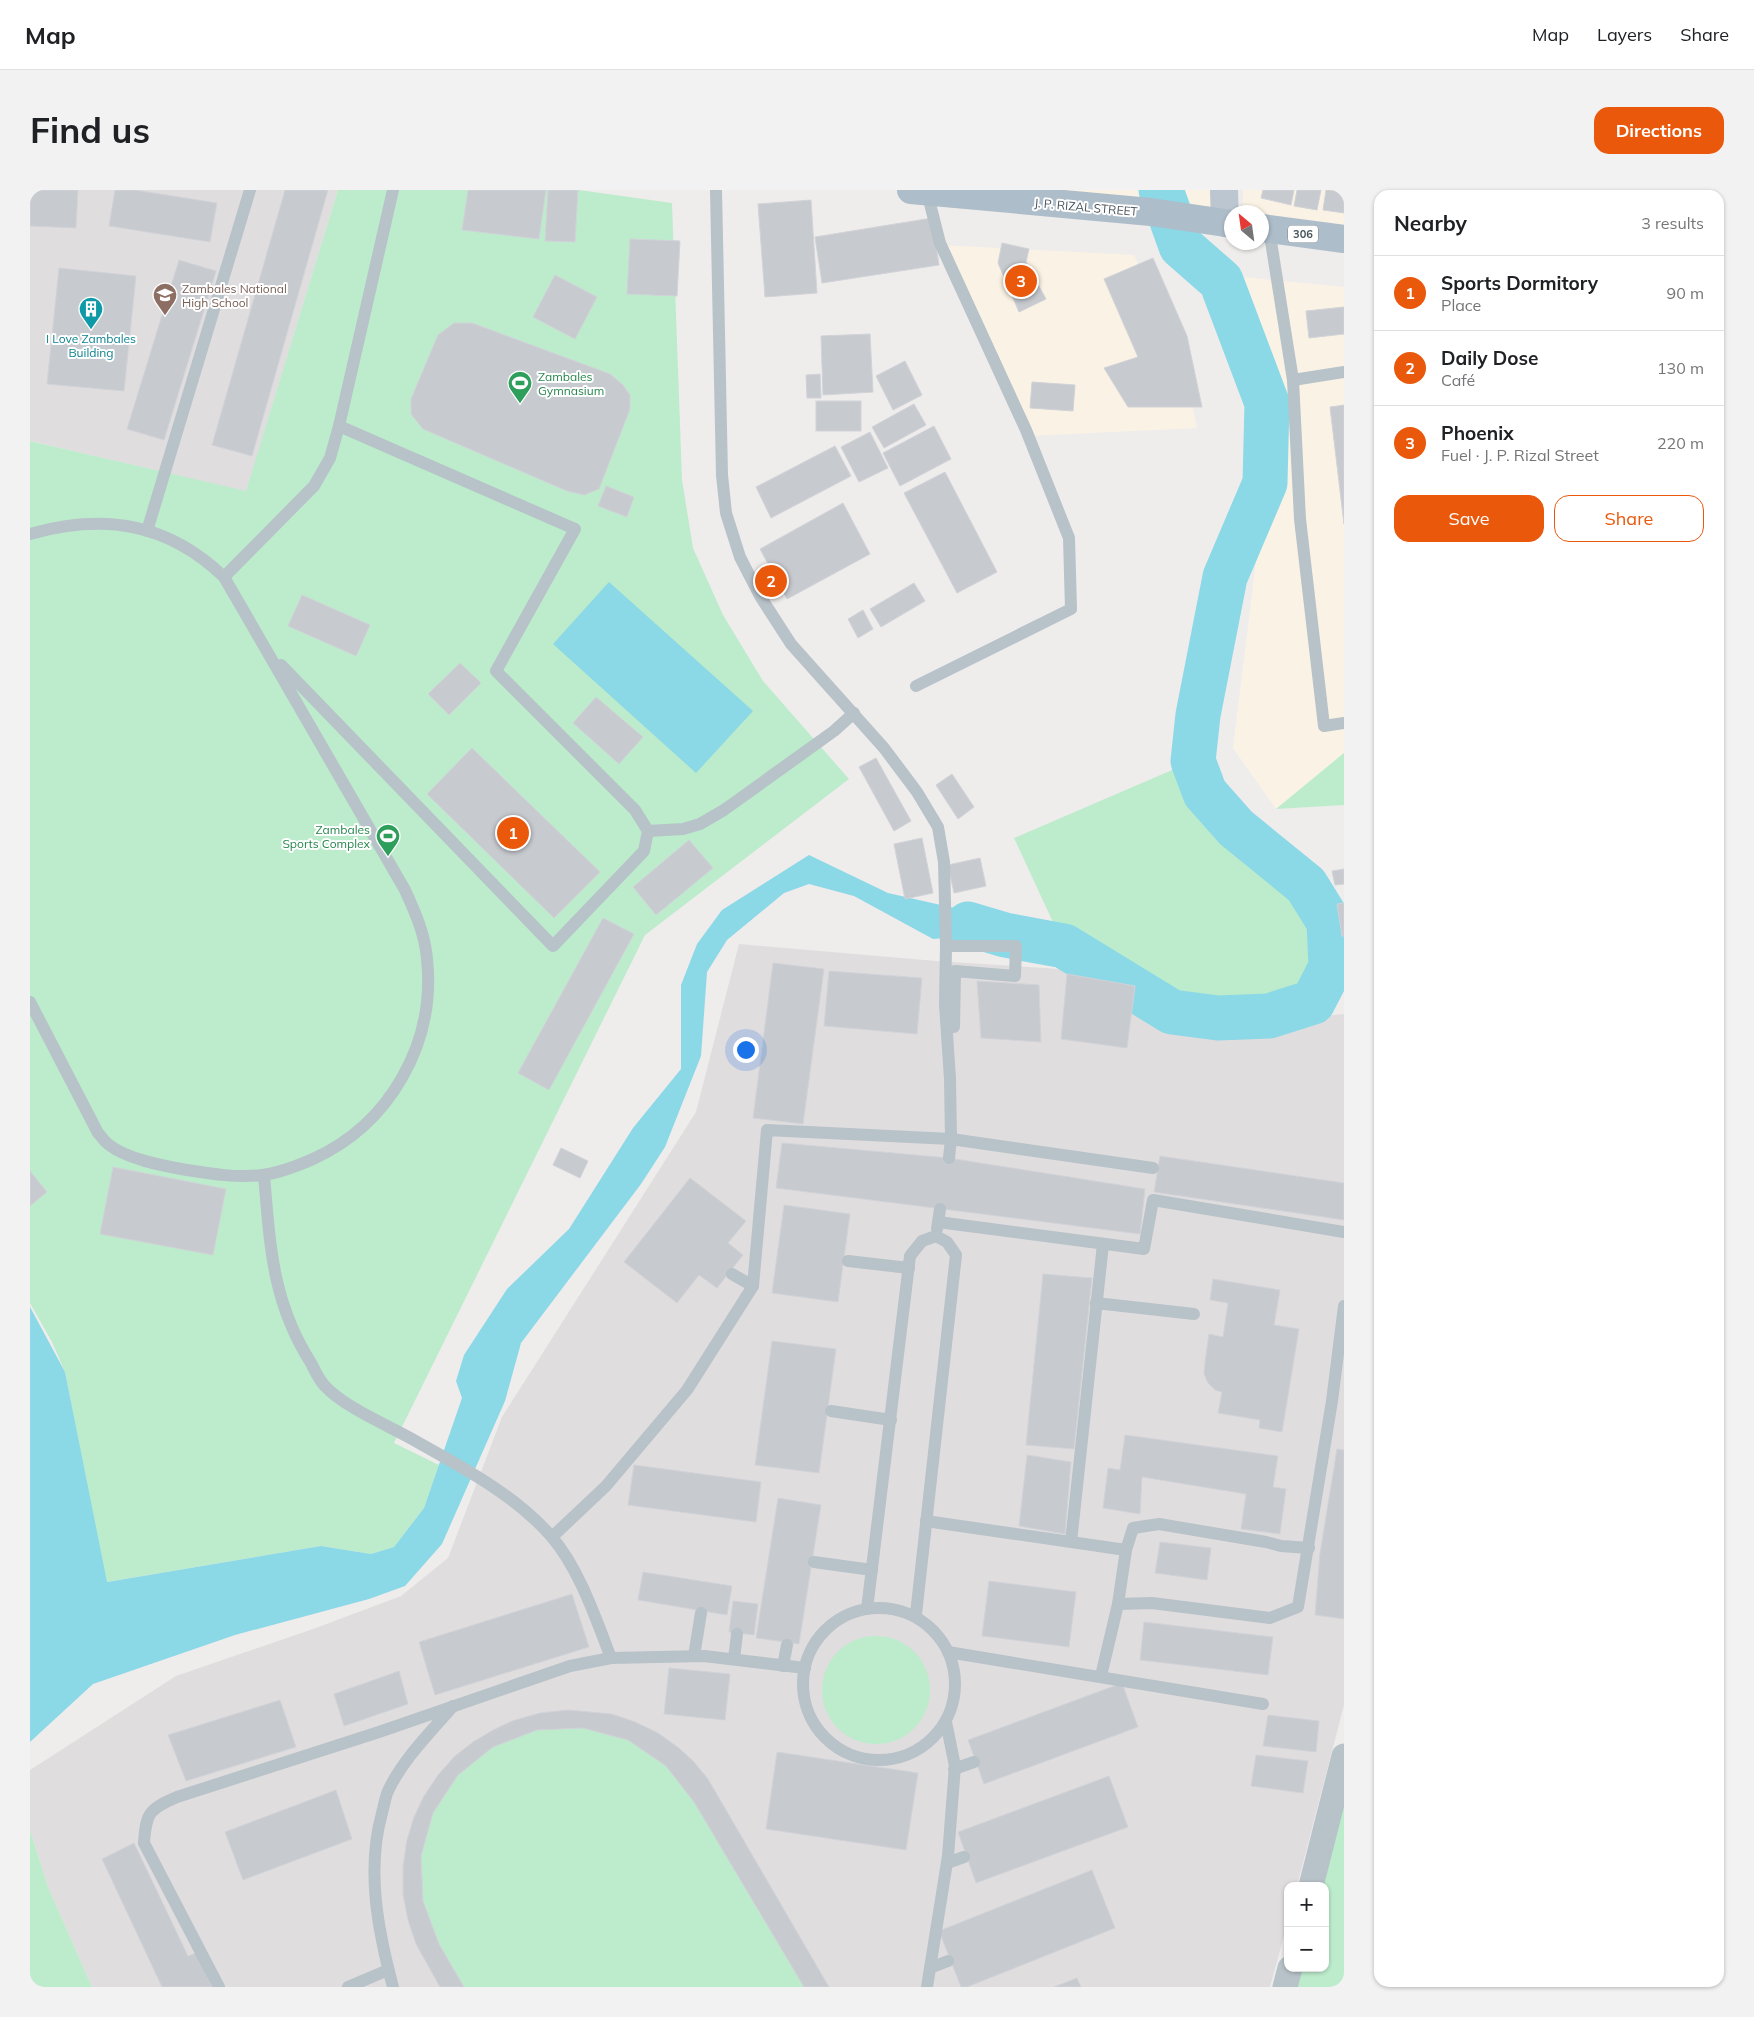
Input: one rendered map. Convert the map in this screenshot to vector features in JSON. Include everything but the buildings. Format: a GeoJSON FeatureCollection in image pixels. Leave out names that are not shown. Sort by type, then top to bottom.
{"type":"FeatureCollection","features":[{"type":"Feature","properties":{"kind":"main road","name":"J. P. RIZAL STREET"},"geometry":{"type":"LineString","coordinates":[[919,191],[1151,212],[1224,223]]}},
{"type":"Feature","properties":{"kind":"main road","name":"306"},"geometry":{"type":"LineString","coordinates":[[1269,230],[1344,239]]}},
{"type":"Feature","properties":{"kind":"street"},"geometry":{"type":"LineString","coordinates":[[1224,190],[1226,205]]}},
{"type":"Feature","properties":{"kind":"street"},"geometry":{"type":"LineString","coordinates":[[1312,1882],[1344,1756]]}},
{"type":"Feature","properties":{"kind":"street"},"geometry":{"type":"LineString","coordinates":[[1285,1987],[1289,1972]]}},
{"type":"Feature","properties":{"kind":"lane"},"geometry":{"type":"LineString","coordinates":[[147,531],[250,190]]}},
{"type":"Feature","properties":{"kind":"lane"},"geometry":{"type":"LineString","coordinates":[[224,577],[314,486],[330,458],[393,190]]}},
{"type":"Feature","properties":{"kind":"lane"},"geometry":{"type":"LineString","coordinates":[[716,190],[722,476],[726,513],[740,557],[760,596],[791,644],[854,714],[918,792],[938,827],[944,862],[946,1029],[950,1079],[951,1139],[948,1158]]}},
{"type":"Feature","properties":{"kind":"lane"},"geometry":{"type":"LineString","coordinates":[[916,686],[1071,609],[1068,538],[1026,430],[940,242],[919,191]]}},
{"type":"Feature","properties":{"kind":"lane"},"geometry":{"type":"LineString","coordinates":[[1269,250],[1293,380],[1300,519],[1324,726],[1344,723]]}},
{"type":"Feature","properties":{"kind":"lane"},"geometry":{"type":"LineString","coordinates":[[1293,380],[1344,372]]}},
{"type":"Feature","properties":{"kind":"lane"},"geometry":{"type":"LineString","coordinates":[[268,652],[553,946],[644,850],[648,830],[635,810],[496,671],[575,529],[339,426]]}},
{"type":"Feature","properties":{"kind":"lane"},"geometry":{"type":"LineString","coordinates":[[30,534],[53,527],[98,522],[137,527],[175,540],[206,559],[224,577],[405,890],[420,924],[427,959],[427,998],[418,1045],[406,1072],[388,1100],[368,1122],[344,1142],[293,1168],[264,1175],[215,1175],[163,1166],[124,1153],[108,1144],[98,1132],[30,1002]]}},
{"type":"Feature","properties":{"kind":"lane"},"geometry":{"type":"LineString","coordinates":[[648,830],[683,830],[700,824],[724,810],[834,731],[854,714]]}},
{"type":"Feature","properties":{"kind":"lane"},"geometry":{"type":"LineString","coordinates":[[946,943],[1016,946],[1015,976],[955,971],[954,1028],[946,1029]]}},
{"type":"Feature","properties":{"kind":"lane"},"geometry":{"type":"LineString","coordinates":[[552,1537],[606,1486],[688,1390],[753,1286],[767,1130],[951,1139],[1153,1168]]}},
{"type":"Feature","properties":{"kind":"lane"},"geometry":{"type":"LineString","coordinates":[[264,1175],[271,1256],[283,1307],[302,1349],[325,1386],[347,1403],[475,1474],[520,1506],[552,1537],[584,1590],[611,1658]]}},
{"type":"Feature","properties":{"kind":"lane"},"geometry":{"type":"LineString","coordinates":[[936,1236],[939,1215],[1103,1244],[1144,1249],[1152,1200],[1344,1232]]}},
{"type":"Feature","properties":{"kind":"lane"},"geometry":{"type":"LineString","coordinates":[[867,1609],[910,1256],[922,1242],[936,1236]]}},
{"type":"Feature","properties":{"kind":"lane"},"geometry":{"type":"LineString","coordinates":[[916,1614],[956,1255],[947,1242],[936,1236]]}},
{"type":"Feature","properties":{"kind":"lane"},"geometry":{"type":"LineString","coordinates":[[1071,1542],[1103,1244]]}},
{"type":"Feature","properties":{"kind":"lane"},"geometry":{"type":"LineString","coordinates":[[848,1261],[909,1268]]}},
{"type":"Feature","properties":{"kind":"lane"},"geometry":{"type":"LineString","coordinates":[[732,1274],[753,1286]]}},
{"type":"Feature","properties":{"kind":"lane"},"geometry":{"type":"LineString","coordinates":[[1096,1304],[1194,1314]]}},
{"type":"Feature","properties":{"kind":"lane"},"geometry":{"type":"LineString","coordinates":[[1118,1604],[1152,1603],[1270,1618],[1298,1607],[1332,1401],[1344,1306]]}},
{"type":"Feature","properties":{"kind":"lane"},"geometry":{"type":"LineString","coordinates":[[831,1411],[891,1420]]}},
{"type":"Feature","properties":{"kind":"lane"},"geometry":{"type":"LineString","coordinates":[[926,1521],[1126,1550]]}},
{"type":"Feature","properties":{"kind":"lane"},"geometry":{"type":"LineString","coordinates":[[1100,1676],[1118,1604],[1126,1550],[1133,1528],[1159,1524],[1281,1546],[1309,1548]]}},
{"type":"Feature","properties":{"kind":"lane"},"geometry":{"type":"LineString","coordinates":[[814,1562],[872,1570]]}},
{"type":"Feature","properties":{"kind":"lane"},"geometry":{"type":"LineString","coordinates":[[890,1608],[916,1614],[936,1632],[948,1652],[955,1675],[954,1699],[946,1722],[931,1740],[911,1754],[888,1761],[864,1760],[839,1751],[819,1733],[806,1710],[802,1684],[807,1658],[821,1635],[842,1618],[867,1609],[890,1608]]}},
{"type":"Feature","properties":{"kind":"lane"},"geometry":{"type":"LineString","coordinates":[[694,1656],[701,1613]]}},
{"type":"Feature","properties":{"kind":"lane"},"geometry":{"type":"LineString","coordinates":[[734,1660],[737,1634]]}},
{"type":"Feature","properties":{"kind":"lane"},"geometry":{"type":"LineString","coordinates":[[783,1666],[787,1645]]}},
{"type":"Feature","properties":{"kind":"lane"},"geometry":{"type":"LineString","coordinates":[[948,1652],[1263,1704]]}},
{"type":"Feature","properties":{"kind":"lane"},"geometry":{"type":"LineString","coordinates":[[219,1987],[144,1843],[145,1822],[156,1806],[177,1797],[379,1732],[455,1704],[570,1666],[611,1658],[694,1656],[719,1664],[734,1660],[805,1668]]}},
{"type":"Feature","properties":{"kind":"lane"},"geometry":{"type":"LineString","coordinates":[[393,1987],[382,1936],[374,1876],[377,1829],[387,1792],[406,1760],[455,1704]]}},
{"type":"Feature","properties":{"kind":"lane"},"geometry":{"type":"LineString","coordinates":[[927,1987],[947,1863],[954,1769],[946,1722]]}},
{"type":"Feature","properties":{"kind":"lane"},"geometry":{"type":"LineString","coordinates":[[954,1769],[974,1762]]}},
{"type":"Feature","properties":{"kind":"lane"},"geometry":{"type":"LineString","coordinates":[[947,1863],[964,1857]]}},
{"type":"Feature","properties":{"kind":"lane"},"geometry":{"type":"LineString","coordinates":[[930,1968],[948,1961]]}},
{"type":"Feature","properties":{"kind":"lane"},"geometry":{"type":"LineString","coordinates":[[348,1987],[388,1970]]}},
{"type":"Feature","properties":{"kind":"shaded area","name":"Zambales National High School"},"geometry":{"type":"Polygon","coordinates":[[[30,190],[338,190],[246,492],[31,441],[30,443],[30,190]]]}},
{"type":"Feature","properties":{"kind":"shaded area"},"geometry":{"type":"Polygon","coordinates":[[[1019,190],[1214,190],[1216,208],[1019,190]]]}},
{"type":"Feature","properties":{"kind":"shaded area"},"geometry":{"type":"Polygon","coordinates":[[[1243,190],[1344,190],[1344,241],[1269,233],[1269,205],[1243,205],[1243,190]]]}},
{"type":"Feature","properties":{"kind":"shaded area"},"geometry":{"type":"Polygon","coordinates":[[[937,245],[1134,255],[1181,353],[1197,428],[1026,436],[937,245]]]}},
{"type":"Feature","properties":{"kind":"shaded area"},"geometry":{"type":"Polygon","coordinates":[[[1211,274],[1344,287],[1344,753],[1276,809],[1233,748],[1256,562],[1281,444],[1211,274]]]}},
{"type":"Feature","properties":{"kind":"shaded area"},"geometry":{"type":"Polygon","coordinates":[[[739,944],[936,961],[1075,970],[1196,1028],[1344,1014],[1344,1705],[1298,1882],[1284,1882],[1284,1936],[1270,1987],[92,1987],[48,1887],[30,1830],[30,1770],[176,1676],[313,1629],[401,1596],[448,1558],[502,1417],[696,1112],[739,944]]]}},
{"type":"Feature","properties":{"kind":"green space","name":"Zambales Sports Complex"},"geometry":{"type":"Polygon","coordinates":[[[338,190],[579,190],[672,203],[682,480],[693,548],[723,615],[763,681],[849,779],[645,935],[394,1443],[439,1465],[424,1508],[394,1547],[371,1554],[321,1546],[106,1582],[65,1372],[52,1342],[30,1303],[30,441],[246,491],[338,190]]]}},
{"type":"Feature","properties":{"kind":"green space"},"geometry":{"type":"Polygon","coordinates":[[[1344,753],[1344,805],[1276,809],[1344,753]]]}},
{"type":"Feature","properties":{"kind":"green space"},"geometry":{"type":"Polygon","coordinates":[[[1193,761],[1205,793],[1236,828],[1306,885],[1329,922],[1331,967],[1313,1002],[1269,1016],[1218,1018],[1172,1012],[1064,946],[1014,838],[1193,761]]]}},
{"type":"Feature","properties":{"kind":"green space"},"geometry":{"type":"Polygon","coordinates":[[[876,1636],[897,1640],[914,1652],[926,1669],[930,1690],[926,1711],[914,1728],[897,1740],[876,1744],[855,1740],[838,1728],[826,1711],[822,1690],[826,1669],[838,1652],[855,1640],[876,1636]]]}},
{"type":"Feature","properties":{"kind":"green space"},"geometry":{"type":"Polygon","coordinates":[[[583,1728],[628,1740],[666,1766],[694,1802],[804,1987],[464,1987],[439,1944],[423,1901],[421,1856],[433,1813],[458,1775],[493,1747],[537,1730],[583,1728]]]}},
{"type":"Feature","properties":{"kind":"green space"},"geometry":{"type":"Polygon","coordinates":[[[1344,1786],[1344,1987],[1293,1987],[1296,1972],[1329,1972],[1329,1882],[1319,1882],[1344,1786]]]}},
{"type":"Feature","properties":{"kind":"green space"},"geometry":{"type":"Polygon","coordinates":[[[30,1830],[48,1887],[92,1987],[30,1987],[30,1830]]]}},
{"type":"Feature","properties":{"kind":"water"},"geometry":{"type":"Polygon","coordinates":[[[609,582],[753,711],[696,773],[553,644],[609,582]]]}},
{"type":"Feature","properties":{"kind":"water"},"geometry":{"type":"Polygon","coordinates":[[[809,855],[888,893],[985,915],[1027,940],[979,935],[933,939],[854,896],[809,884],[784,893],[727,940],[707,972],[701,1056],[665,1147],[641,1184],[521,1343],[505,1401],[442,1544],[405,1586],[369,1599],[235,1635],[93,1684],[30,1742],[30,1307],[65,1372],[107,1582],[321,1546],[371,1554],[394,1547],[424,1508],[462,1398],[456,1381],[464,1355],[507,1289],[569,1229],[633,1128],[681,1069],[681,985],[697,944],[722,910],[809,855]]]}},
{"type":"Feature","properties":{"kind":"waterway"},"geometry":{"type":"LineString","coordinates":[[968,924],[1005,935],[1064,946],[1172,1012],[1218,1018],[1269,1016],[1313,1002],[1331,967],[1329,922],[1306,885],[1236,828],[1205,793],[1193,761],[1198,715],[1225,577],[1265,483],[1267,403],[1221,281],[1181,246],[1161,190]]}},
{"type":"Feature","properties":{"kind":"place","name":"Phoenix"},"geometry":{"type":"Point","coordinates":[1021,281]}},
{"type":"Feature","properties":{"kind":"place","name":"Zambales National High School"},"geometry":{"type":"Point","coordinates":[165,316]}},
{"type":"Feature","properties":{"kind":"place","name":"I Love Zambales Building"},"geometry":{"type":"Point","coordinates":[91,330]}},
{"type":"Feature","properties":{"kind":"place","name":"Zambales Gymnasium"},"geometry":{"type":"Point","coordinates":[520,404]}},
{"type":"Feature","properties":{"kind":"place","name":"Daily Dose"},"geometry":{"type":"Point","coordinates":[771,581]}},
{"type":"Feature","properties":{"kind":"place","name":"Sports Dormitory"},"geometry":{"type":"Point","coordinates":[513,833]}},
{"type":"Feature","properties":{"kind":"place","name":"Zambales Sports Complex"},"geometry":{"type":"Point","coordinates":[388,857]}}]}
